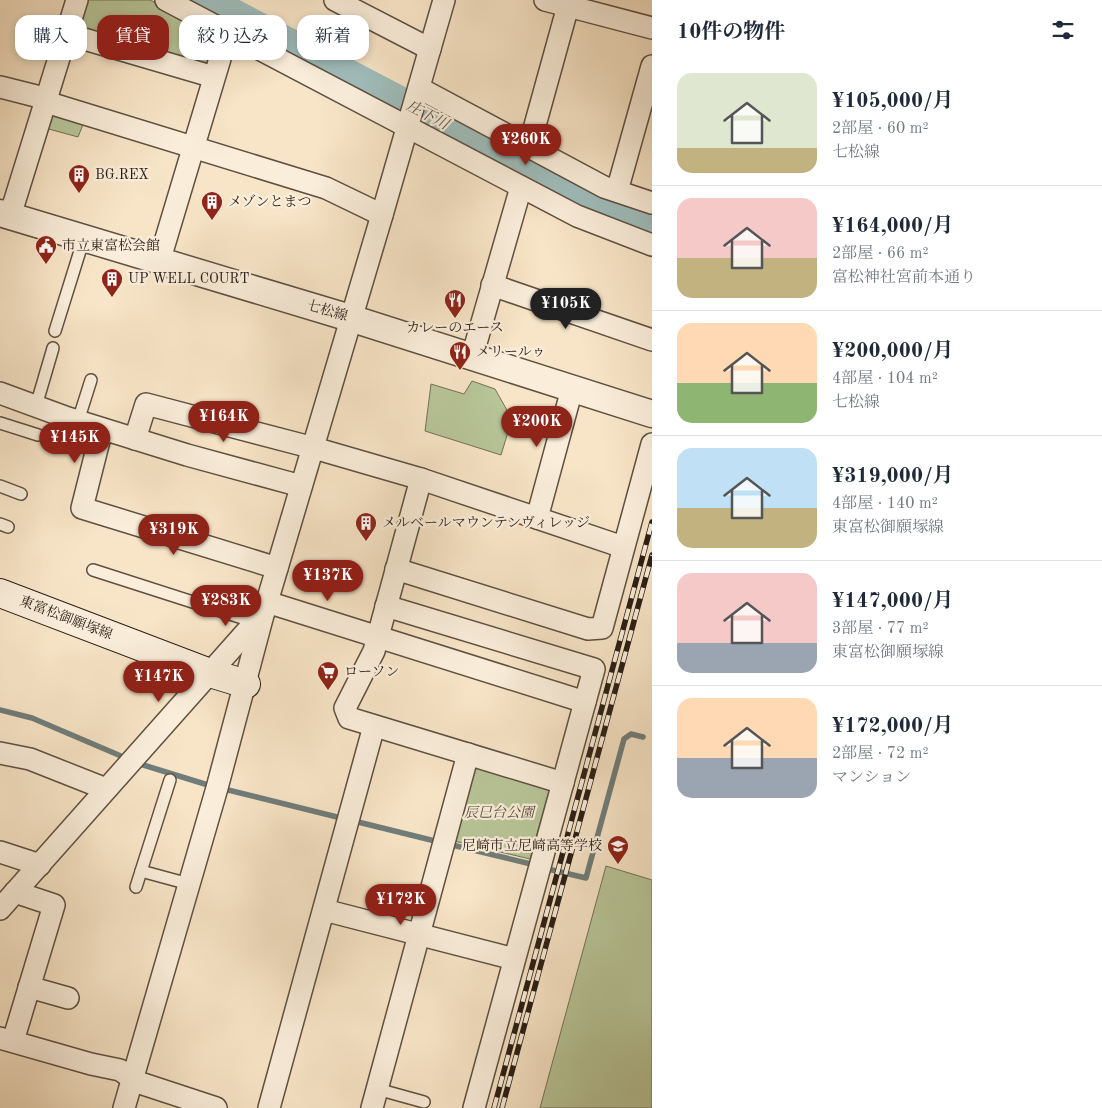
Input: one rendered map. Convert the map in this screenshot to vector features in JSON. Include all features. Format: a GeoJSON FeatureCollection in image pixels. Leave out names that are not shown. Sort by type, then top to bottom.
{"type":"FeatureCollection","features":[{"type":"Feature","properties":{"kind":"main road","name":"東富松御願塚線"},"geometry":{"type":"LineString","coordinates":[[0,593],[210,673],[246,684]]}},
{"type":"Feature","properties":{"kind":"street"},"geometry":{"type":"LineString","coordinates":[[73,15],[78,0]]}},
{"type":"Feature","properties":{"kind":"street"},"geometry":{"type":"LineString","coordinates":[[166,0],[195,15]]}},
{"type":"Feature","properties":{"kind":"street"},"geometry":{"type":"LineString","coordinates":[[335,0],[430,49]]}},
{"type":"Feature","properties":{"kind":"street"},"geometry":{"type":"LineString","coordinates":[[124,1108],[246,684],[262,612],[314,448],[350,318],[444,0]]}},
{"type":"Feature","properties":{"kind":"street"},"geometry":{"type":"LineString","coordinates":[[545,0],[652,28]]}},
{"type":"Feature","properties":{"kind":"street"},"geometry":{"type":"LineString","coordinates":[[529,147],[568,6]]}},
{"type":"Feature","properties":{"kind":"street"},"geometry":{"type":"LineString","coordinates":[[87,40],[214,77]]}},
{"type":"Feature","properties":{"kind":"street"},"geometry":{"type":"LineString","coordinates":[[5,214],[46,102],[59,60]]}},
{"type":"Feature","properties":{"kind":"street"},"geometry":{"type":"LineString","coordinates":[[159,262],[219,60]]}},
{"type":"Feature","properties":{"kind":"street"},"geometry":{"type":"LineString","coordinates":[[284,60],[409,123],[521,187],[577,216],[652,245]]}},
{"type":"Feature","properties":{"kind":"street"},"geometry":{"type":"LineString","coordinates":[[617,191],[652,66]]}},
{"type":"Feature","properties":{"kind":"street"},"geometry":{"type":"LineString","coordinates":[[0,87],[36,96],[46,102],[326,188],[382,215]]}},
{"type":"Feature","properties":{"kind":"street"},"geometry":{"type":"LineString","coordinates":[[418,91],[604,187],[652,203]]}},
{"type":"Feature","properties":{"kind":"street"},"geometry":{"type":"LineString","coordinates":[[472,357],[521,187]]}},
{"type":"Feature","properties":{"kind":"street","name":"七松線"},"geometry":{"type":"LineString","coordinates":[[5,214],[159,262],[350,318],[652,414]]}},
{"type":"Feature","properties":{"kind":"street"},"geometry":{"type":"LineString","coordinates":[[492,285],[652,340]]}},
{"type":"Feature","properties":{"kind":"street"},"geometry":{"type":"LineString","coordinates":[[537,518],[572,389]]}},
{"type":"Feature","properties":{"kind":"street"},"geometry":{"type":"LineString","coordinates":[[0,393],[78,422],[302,486]]}},
{"type":"Feature","properties":{"kind":"street"},"geometry":{"type":"LineString","coordinates":[[135,439],[146,404],[314,448],[421,480],[623,546]]}},
{"type":"Feature","properties":{"kind":"street"},"geometry":{"type":"LineString","coordinates":[[102,429],[82,508],[277,568]]}},
{"type":"Feature","properties":{"kind":"street"},"geometry":{"type":"LineString","coordinates":[[396,569],[588,629],[602,628],[652,444]]}},
{"type":"Feature","properties":{"kind":"street"},"geometry":{"type":"LineString","coordinates":[[421,480],[374,651],[344,708],[350,718],[563,783]]}},
{"type":"Feature","properties":{"kind":"street"},"geometry":{"type":"LineString","coordinates":[[386,606],[594,669],[474,1108]]}},
{"type":"Feature","properties":{"kind":"street"},"geometry":{"type":"LineString","coordinates":[[262,612],[378,637],[585,702]]}},
{"type":"Feature","properties":{"kind":"street"},"geometry":{"type":"LineString","coordinates":[[0,909],[262,612]]}},
{"type":"Feature","properties":{"kind":"street"},"geometry":{"type":"LineString","coordinates":[[269,1108],[374,726]]}},
{"type":"Feature","properties":{"kind":"street"},"geometry":{"type":"LineString","coordinates":[[0,753],[30,758],[106,789]]}},
{"type":"Feature","properties":{"kind":"street"},"geometry":{"type":"LineString","coordinates":[[374,1098],[468,754]]}},
{"type":"Feature","properties":{"kind":"street"},"geometry":{"type":"LineString","coordinates":[[0,852],[40,865]]}},
{"type":"Feature","properties":{"kind":"street"},"geometry":{"type":"LineString","coordinates":[[15,892],[54,905],[29,986],[6,1039],[91,1064],[120,1070],[132,1079],[216,1108]]}},
{"type":"Feature","properties":{"kind":"street"},"geometry":{"type":"LineString","coordinates":[[324,910],[514,959]]}},
{"type":"Feature","properties":{"kind":"street"},"geometry":{"type":"LineString","coordinates":[[29,986],[68,998]]}},
{"type":"Feature","properties":{"kind":"lane"},"geometry":{"type":"LineString","coordinates":[[55,331],[84,238]]}},
{"type":"Feature","properties":{"kind":"lane"},"geometry":{"type":"LineString","coordinates":[[36,406],[53,348]]}},
{"type":"Feature","properties":{"kind":"lane"},"geometry":{"type":"LineString","coordinates":[[78,422],[91,380]]}},
{"type":"Feature","properties":{"kind":"lane"},"geometry":{"type":"LineString","coordinates":[[0,423],[38,435]]}},
{"type":"Feature","properties":{"kind":"lane"},"geometry":{"type":"LineString","coordinates":[[0,486],[21,494]]}},
{"type":"Feature","properties":{"kind":"lane"},"geometry":{"type":"LineString","coordinates":[[93,570],[262,612]]}},
{"type":"Feature","properties":{"kind":"lane"},"geometry":{"type":"LineString","coordinates":[[136,887],[170,780]]}},
{"type":"Feature","properties":{"kind":"lane"},"geometry":{"type":"LineString","coordinates":[[141,871],[189,884]]}},
{"type":"Feature","properties":{"kind":"lane"},"geometry":{"type":"LineString","coordinates":[[374,1098],[424,1102]]}},
{"type":"Feature","properties":{"kind":"green space"},"geometry":{"type":"Polygon","coordinates":[[[81,0],[150,0],[180,15],[179,58],[169,56],[169,15],[97,15],[97,37],[87,35],[87,15],[79,15],[81,0]]]}},
{"type":"Feature","properties":{"kind":"green space"},"geometry":{"type":"Polygon","coordinates":[[[186,60],[208,60],[206,65],[186,60]]]}},
{"type":"Feature","properties":{"kind":"green space"},"geometry":{"type":"Polygon","coordinates":[[[55,113],[84,122],[78,137],[45,128],[48,118],[55,113]]]}},
{"type":"Feature","properties":{"kind":"green space"},"geometry":{"type":"Polygon","coordinates":[[[472,381],[495,389],[512,419],[501,455],[425,431],[431,384],[464,394],[472,381]]]}},
{"type":"Feature","properties":{"kind":"green space","name":"辰巳台公園"},"geometry":{"type":"Polygon","coordinates":[[[472,765],[550,788],[530,859],[450,840],[472,765]]]}},
{"type":"Feature","properties":{"kind":"green space"},"geometry":{"type":"Polygon","coordinates":[[[606,866],[652,880],[652,1108],[540,1108],[606,866]]]}},
{"type":"Feature","properties":{"kind":"waterway","name":"庄下川"},"geometry":{"type":"LineString","coordinates":[[205,0],[594,204],[652,223]]}},
{"type":"Feature","properties":{"kind":"waterway"},"geometry":{"type":"LineString","coordinates":[[0,710],[32,718],[128,759]]}},
{"type":"Feature","properties":{"kind":"waterway"},"geometry":{"type":"LineString","coordinates":[[548,869],[586,878],[624,739],[631,734],[643,737]]}},
{"type":"Feature","properties":{"kind":"waterway"},"geometry":{"type":"LineString","coordinates":[[137,763],[208,785]]}},
{"type":"Feature","properties":{"kind":"waterway"},"geometry":{"type":"LineString","coordinates":[[224,789],[337,817]]}},
{"type":"Feature","properties":{"kind":"waterway"},"geometry":{"type":"LineString","coordinates":[[354,821],[439,842]]}},
{"type":"Feature","properties":{"kind":"waterway"},"geometry":{"type":"LineString","coordinates":[[448,844],[531,864]]}},
{"type":"Feature","properties":{"kind":"railway"},"geometry":{"type":"LineString","coordinates":[[494,1108],[652,522]]}},
{"type":"Feature","properties":{"kind":"railway"},"geometry":{"type":"LineString","coordinates":[[502,1108],[652,555]]}},
{"type":"Feature","properties":{"kind":"place","name":"BG.REX"},"geometry":{"type":"Point","coordinates":[79,194]}},
{"type":"Feature","properties":{"kind":"place","name":"メゾンとまつ"},"geometry":{"type":"Point","coordinates":[212,221]}},
{"type":"Feature","properties":{"kind":"place","name":"市立東富松会館"},"geometry":{"type":"Point","coordinates":[46,265]}},
{"type":"Feature","properties":{"kind":"place","name":"UP WELL COURT"},"geometry":{"type":"Point","coordinates":[112,298]}},
{"type":"Feature","properties":{"kind":"place","name":"カレーのエース"},"geometry":{"type":"Point","coordinates":[455,319]}},
{"type":"Feature","properties":{"kind":"place","name":"メリールゥ"},"geometry":{"type":"Point","coordinates":[460,371]}},
{"type":"Feature","properties":{"kind":"place","name":"メルベールマウンテンヴィレッジ"},"geometry":{"type":"Point","coordinates":[366,542]}},
{"type":"Feature","properties":{"kind":"place","name":"ローソン"},"geometry":{"type":"Point","coordinates":[328,691]}},
{"type":"Feature","properties":{"kind":"place","name":"尼崎市立尼崎高等学校"},"geometry":{"type":"Point","coordinates":[618,865]}}]}
